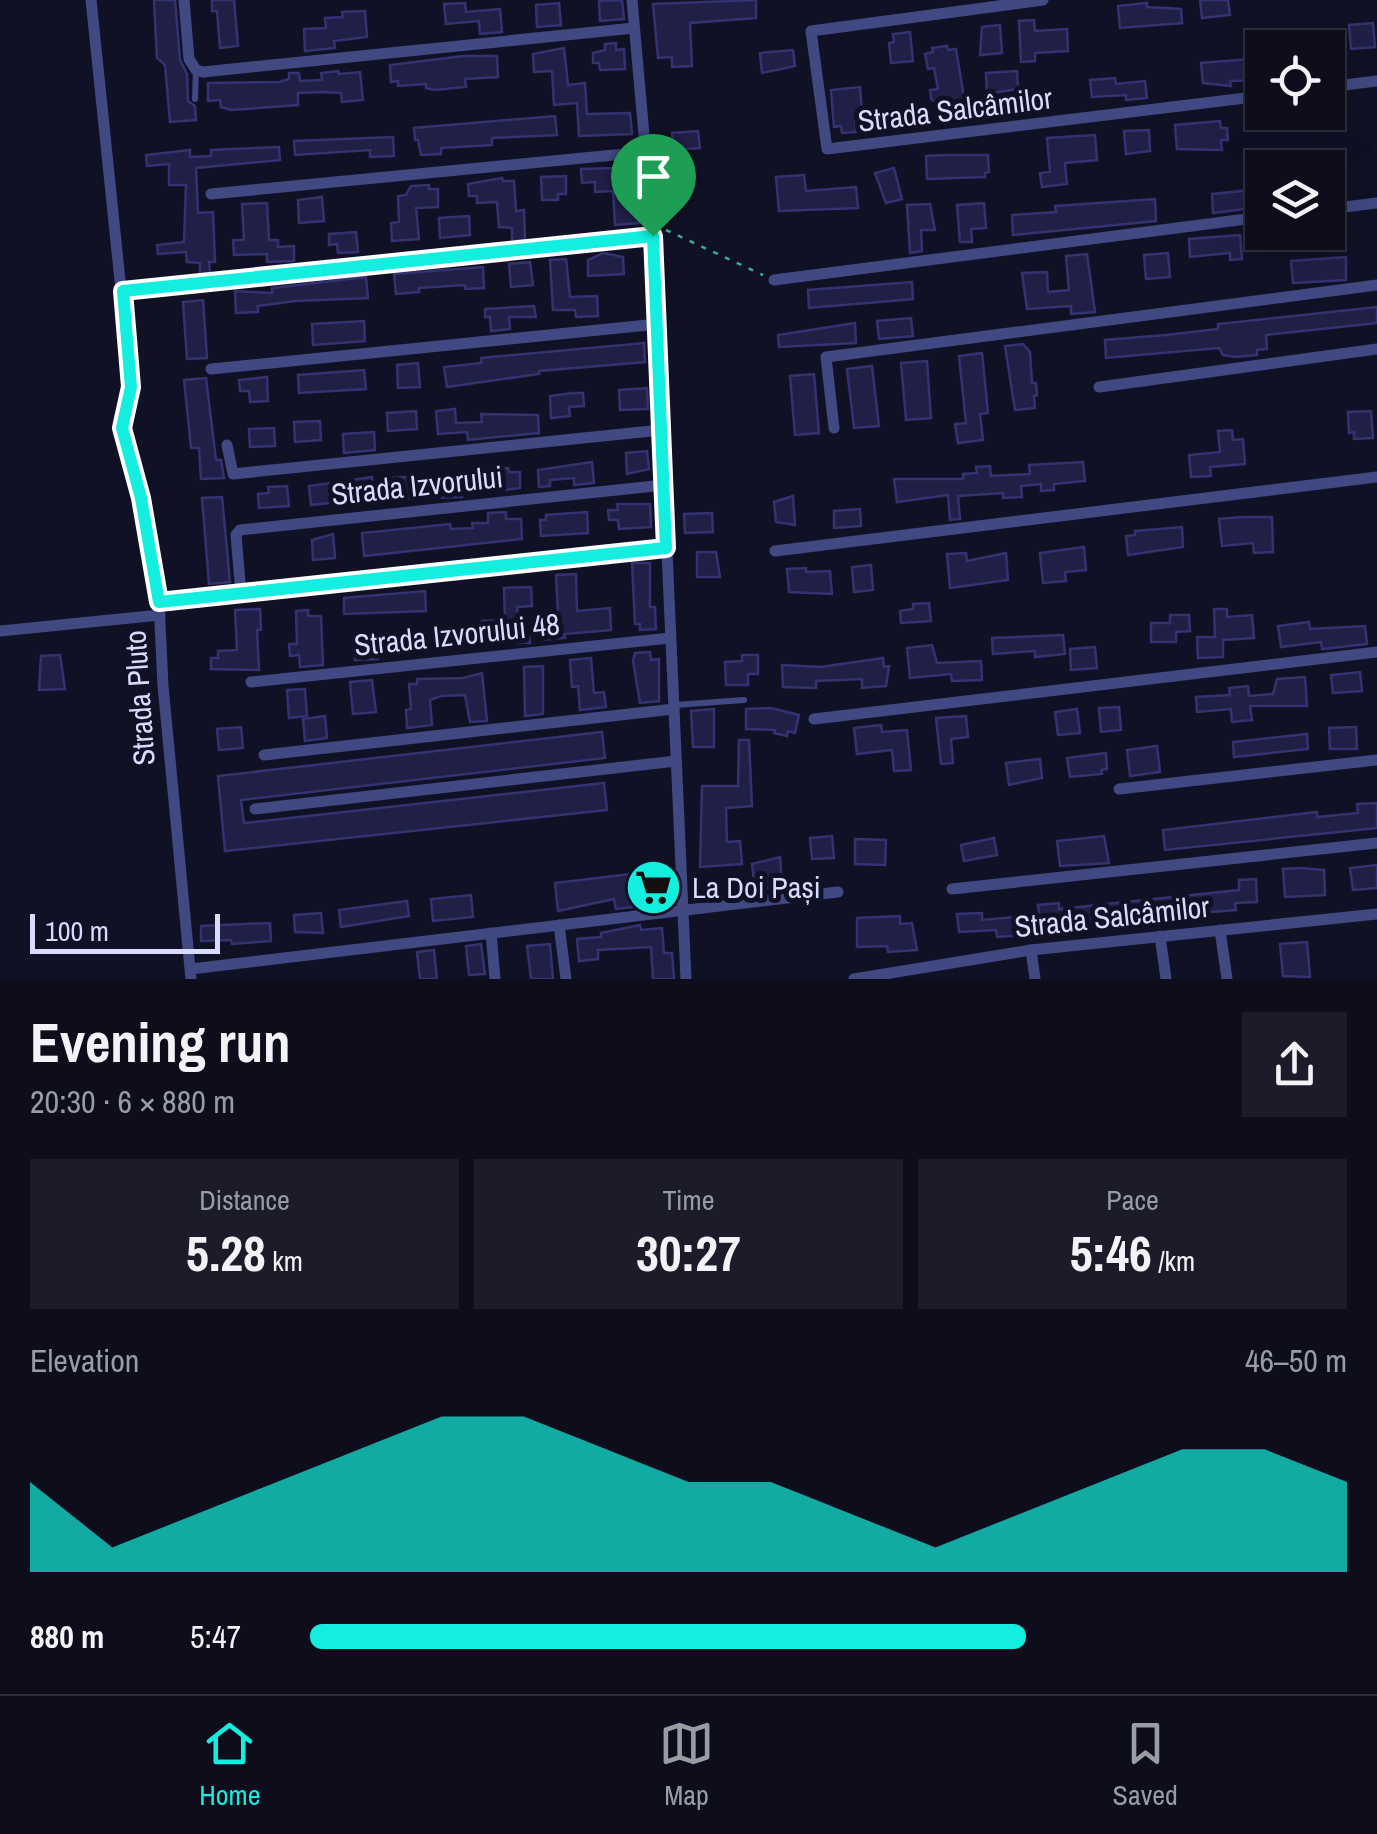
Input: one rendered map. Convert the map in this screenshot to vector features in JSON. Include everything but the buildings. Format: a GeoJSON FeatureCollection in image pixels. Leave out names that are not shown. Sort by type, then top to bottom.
{"type":"FeatureCollection","features":[{"type":"Feature","properties":{"kind":"street","name":"Strada Pluto"},"geometry":{"type":"LineString","coordinates":[[92,0],[131,387],[122,428],[141,498],[159,609],[191,974]]}},
{"type":"Feature","properties":{"kind":"street"},"geometry":{"type":"LineString","coordinates":[[184,0],[189,59],[196,70],[634,28]]}},
{"type":"Feature","properties":{"kind":"street"},"geometry":{"type":"LineString","coordinates":[[632,0],[658,324],[680,910],[686,979]]}},
{"type":"Feature","properties":{"kind":"street","name":"Strada Salcâmilor"},"geometry":{"type":"LineString","coordinates":[[1044,0],[811,32],[827,148],[1245,98]]}},
{"type":"Feature","properties":{"kind":"street"},"geometry":{"type":"LineString","coordinates":[[1345,85],[1377,81]]}},
{"type":"Feature","properties":{"kind":"street"},"geometry":{"type":"LineString","coordinates":[[211,194],[645,152]]}},
{"type":"Feature","properties":{"kind":"street"},"geometry":{"type":"LineString","coordinates":[[1345,207],[1377,203]]}},
{"type":"Feature","properties":{"kind":"street"},"geometry":{"type":"LineString","coordinates":[[774,280],[1245,220]]}},
{"type":"Feature","properties":{"kind":"street"},"geometry":{"type":"LineString","coordinates":[[123,291],[653,236]]}},
{"type":"Feature","properties":{"kind":"street"},"geometry":{"type":"LineString","coordinates":[[834,428],[820,358],[1377,285]]}},
{"type":"Feature","properties":{"kind":"street"},"geometry":{"type":"LineString","coordinates":[[211,369],[658,324]]}},
{"type":"Feature","properties":{"kind":"street"},"geometry":{"type":"LineString","coordinates":[[1099,387],[1377,349]]}},
{"type":"Feature","properties":{"kind":"street"},"geometry":{"type":"LineString","coordinates":[[226,445],[233,474],[661,430]]}},
{"type":"Feature","properties":{"kind":"street"},"geometry":{"type":"LineString","coordinates":[[775,551],[1377,477]]}},
{"type":"Feature","properties":{"kind":"street","name":"Strada Izvorului"},"geometry":{"type":"LineString","coordinates":[[242,594],[236,535],[240,530],[664,486]]}},
{"type":"Feature","properties":{"kind":"street"},"geometry":{"type":"LineString","coordinates":[[0,631],[242,594],[666,548]]}},
{"type":"Feature","properties":{"kind":"street","name":"Strada Izvorului 48"},"geometry":{"type":"LineString","coordinates":[[250,682],[670,638]]}},
{"type":"Feature","properties":{"kind":"street"},"geometry":{"type":"LineString","coordinates":[[814,719],[1377,652]]}},
{"type":"Feature","properties":{"kind":"street"},"geometry":{"type":"LineString","coordinates":[[264,755],[674,707]]}},
{"type":"Feature","properties":{"kind":"street"},"geometry":{"type":"LineString","coordinates":[[1119,789],[1377,760]]}},
{"type":"Feature","properties":{"kind":"street"},"geometry":{"type":"LineString","coordinates":[[255,809],[676,761]]}},
{"type":"Feature","properties":{"kind":"street"},"geometry":{"type":"LineString","coordinates":[[952,889],[1377,842]]}},
{"type":"Feature","properties":{"kind":"street"},"geometry":{"type":"LineString","coordinates":[[191,974],[491,932],[838,892]]}},
{"type":"Feature","properties":{"kind":"street","name":"Strada Salcâmilor"},"geometry":{"type":"LineString","coordinates":[[854,979],[1032,950],[1377,914]]}},
{"type":"Feature","properties":{"kind":"street"},"geometry":{"type":"LineString","coordinates":[[559,925],[566,979]]}},
{"type":"Feature","properties":{"kind":"street"},"geometry":{"type":"LineString","coordinates":[[1220,930],[1226,979]]}},
{"type":"Feature","properties":{"kind":"street"},"geometry":{"type":"LineString","coordinates":[[491,932],[495,979]]}},
{"type":"Feature","properties":{"kind":"street"},"geometry":{"type":"LineString","coordinates":[[1160,936],[1166,979]]}},
{"type":"Feature","properties":{"kind":"street"},"geometry":{"type":"LineString","coordinates":[[1032,950],[1035,979]]}},
{"type":"Feature","properties":{"kind":"lane"},"geometry":{"type":"LineString","coordinates":[[195,99],[196,70]]}},
{"type":"Feature","properties":{"kind":"lane"},"geometry":{"type":"LineString","coordinates":[[674,707],[744,700]]}},
{"type":"Feature","properties":{"kind":"path"},"geometry":{"type":"LineString","coordinates":[[653,236],[668,230],[774,280]]}},
{"type":"Feature","properties":{"kind":"place","name":"La Doi Pași"},"geometry":{"type":"Point","coordinates":[653,888]}},
{"type":"Feature","properties":{"kind":"route"},"geometry":{"type":"LineString","coordinates":[[653,236],[666,548],[159,602],[141,498],[122,428],[131,387],[123,291],[653,236]]}}]}
